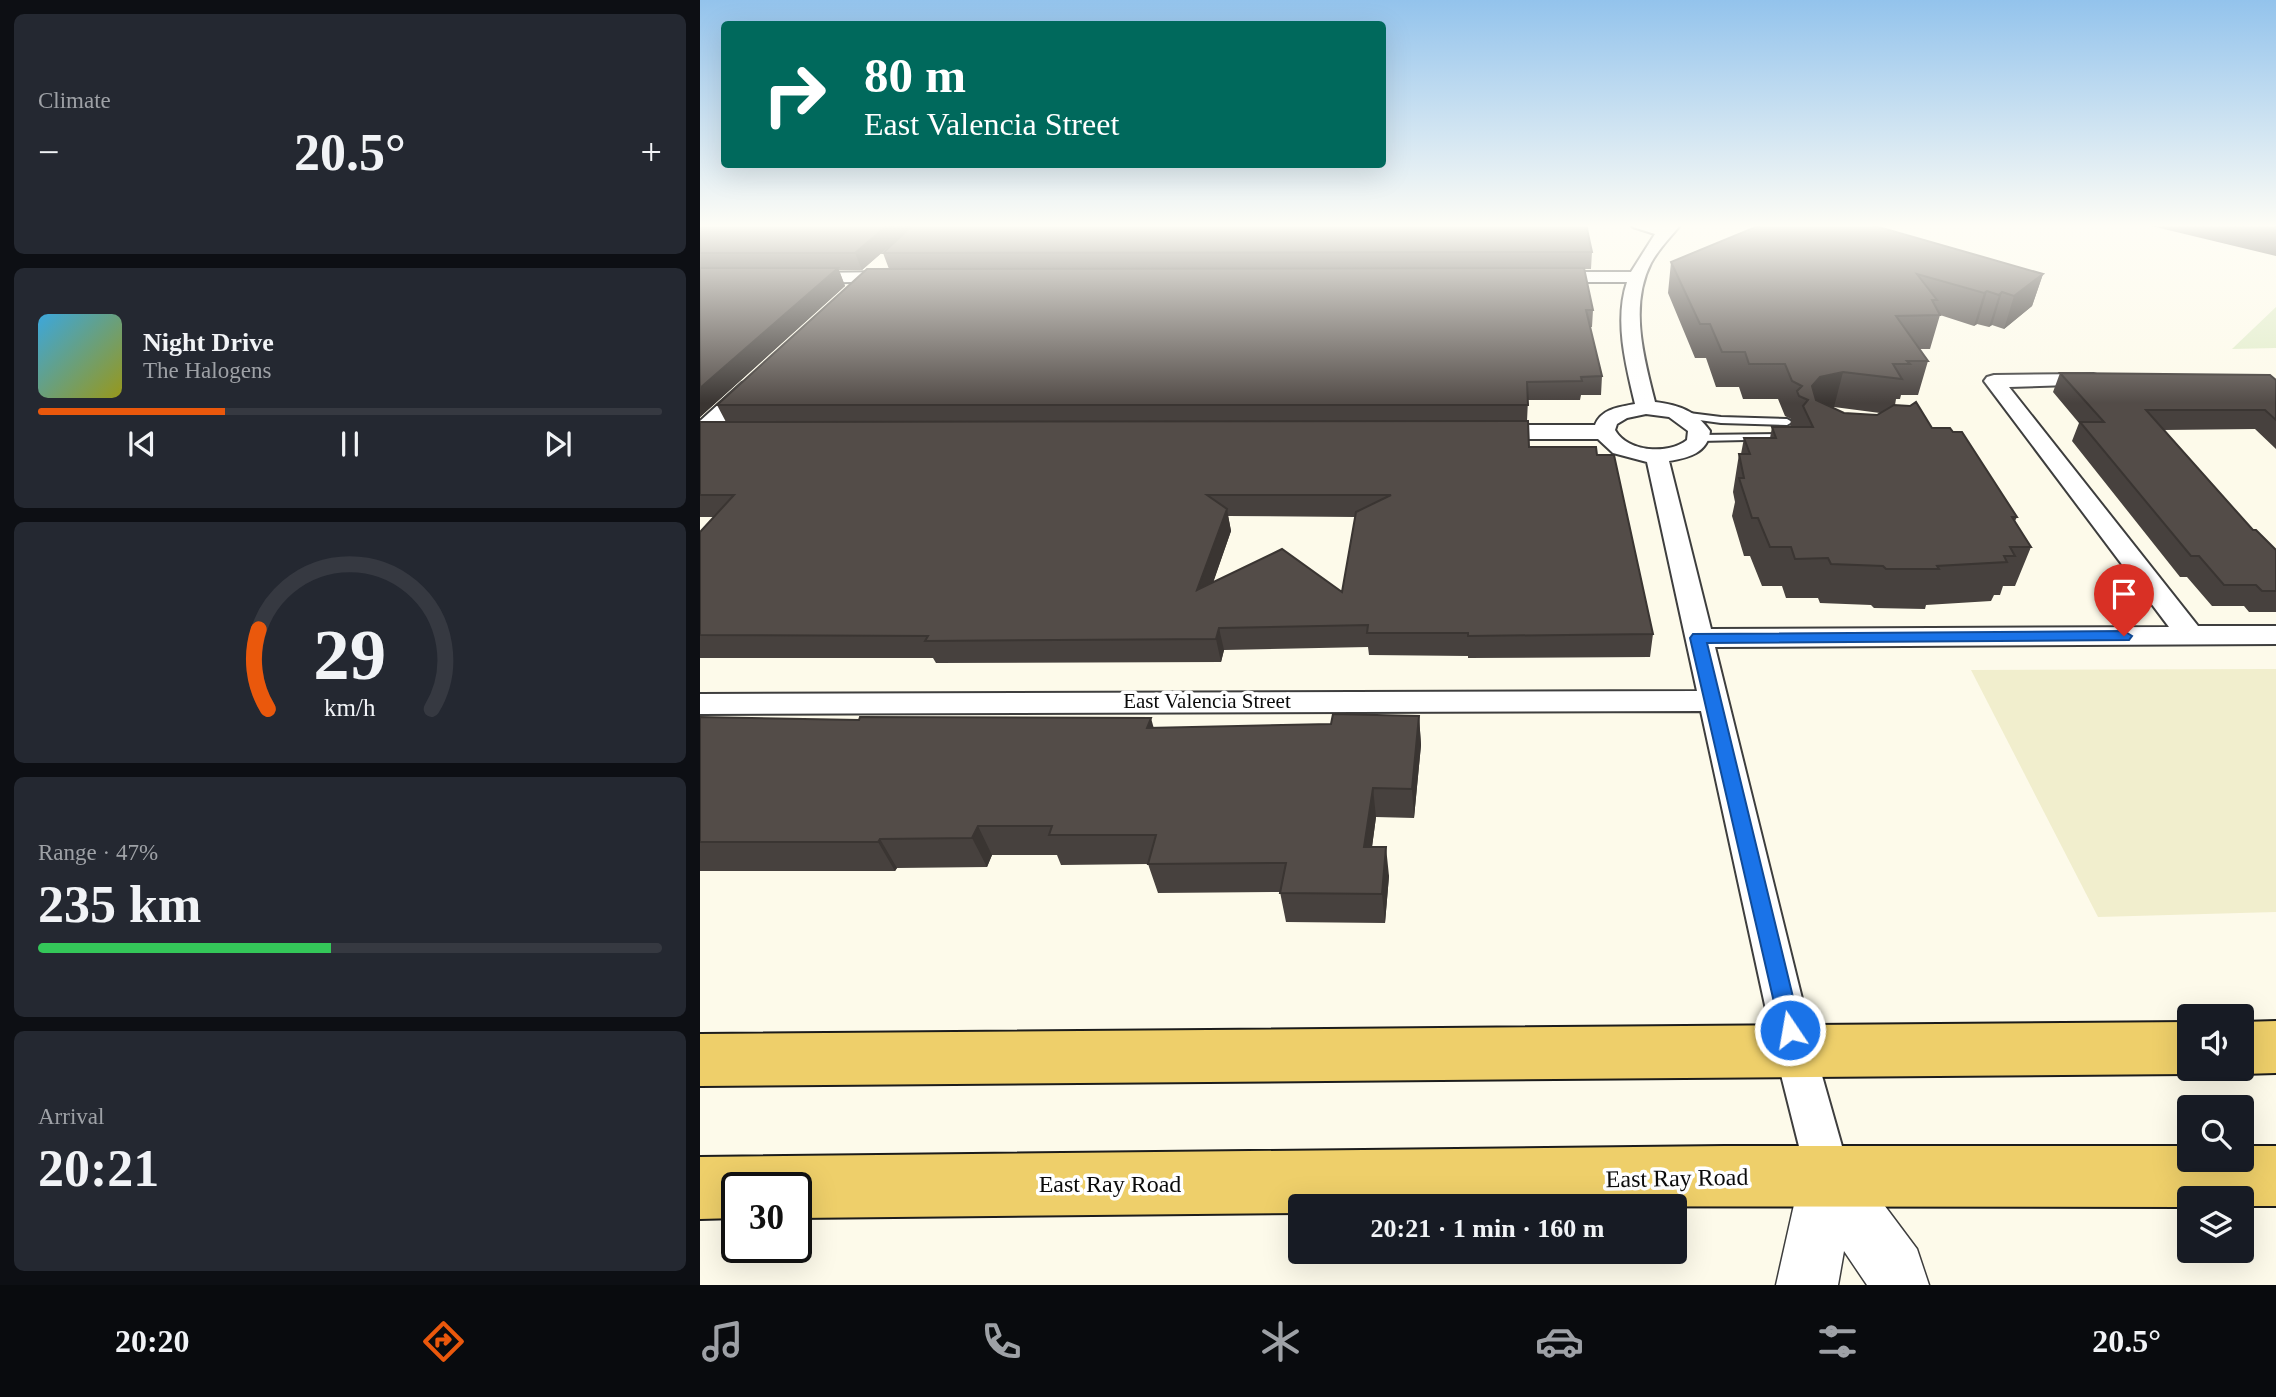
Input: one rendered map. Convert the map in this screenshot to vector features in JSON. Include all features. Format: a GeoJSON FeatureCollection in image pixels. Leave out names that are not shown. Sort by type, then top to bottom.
{"type":"FeatureCollection","features":[{"type":"Feature","properties":{"kind":"main road"},"geometry":{"type":"LineString","coordinates":[[2254,1048],[2276,1047]]}},
{"type":"Feature","properties":{"kind":"main road"},"geometry":{"type":"LineString","coordinates":[[700,1060],[2177,1048]]}},
{"type":"Feature","properties":{"kind":"main road","name":"East Ray Road"},"geometry":{"type":"LineString","coordinates":[[700,1188],[1437,1182],[1724,1175],[1829,1178],[2276,1176]]}},
{"type":"Feature","properties":{"kind":"street"},"geometry":{"type":"LineString","coordinates":[[848,296],[861,284]]}},
{"type":"Feature","properties":{"kind":"street"},"geometry":{"type":"LineString","coordinates":[[1635,284],[1630,303],[1630,346],[1646,408]]}},
{"type":"Feature","properties":{"kind":"street"},"geometry":{"type":"LineString","coordinates":[[700,433],[759,378]]}},
{"type":"Feature","properties":{"kind":"street"},"geometry":{"type":"LineString","coordinates":[[2114,380],[1994,381],[2191,636]]}},
{"type":"Feature","properties":{"kind":"street"},"geometry":{"type":"LineString","coordinates":[[1646,408],[1681,415],[1696,425],[1700,438],[1686,451],[1657,457],[1627,452],[1615,446],[1603,432],[1604,424],[1619,412],[1646,408]]}},
{"type":"Feature","properties":{"kind":"street"},"geometry":{"type":"LineString","coordinates":[[1464,432],[1603,432]]}},
{"type":"Feature","properties":{"kind":"street"},"geometry":{"type":"LineString","coordinates":[[700,433],[728,433]]}},
{"type":"Feature","properties":{"kind":"street"},"geometry":{"type":"LineString","coordinates":[[1657,457],[1795,1052],[1829,1178],[1895,1271],[1898,1285]]}},
{"type":"Feature","properties":{"kind":"street"},"geometry":{"type":"LineString","coordinates":[[1698,638],[2276,635]]}},
{"type":"Feature","properties":{"kind":"street","name":"East Valencia Street"},"geometry":{"type":"LineString","coordinates":[[700,704],[1713,701]]}},
{"type":"Feature","properties":{"kind":"street"},"geometry":{"type":"LineString","coordinates":[[1807,1285],[1829,1178]]}},
{"type":"Feature","properties":{"kind":"lane"},"geometry":{"type":"LineString","coordinates":[[1681,415],[1721,420],[1793,422]]}},
{"type":"Feature","properties":{"kind":"lane"},"geometry":{"type":"LineString","coordinates":[[1765,421],[1772,436]]}},
{"type":"Feature","properties":{"kind":"lane"},"geometry":{"type":"LineString","coordinates":[[1700,438],[1793,436]]}},
{"type":"Feature","properties":{"kind":"shaded area"},"geometry":{"type":"Polygon","coordinates":[[[2276,669],[2276,912],[2098,917],[1971,670],[2276,669]]]}},
{"type":"Feature","properties":{"kind":"green space"},"geometry":{"type":"Polygon","coordinates":[[[2276,307],[2276,348],[2232,349],[2276,307]]]}},
{"type":"Feature","properties":{"kind":"building"},"geometry":{"type":"Polygon","coordinates":[[[700,284],[820,284],[700,388],[700,284]]]}},
{"type":"Feature","properties":{"kind":"building"},"geometry":{"type":"Polygon","coordinates":[[[850,284],[1587,284],[1593,310],[1586,310],[1602,376],[1581,377],[1582,381],[1527,382],[1528,405],[717,405],[850,284]]]}},
{"type":"Feature","properties":{"kind":"building"},"geometry":{"type":"Polygon","coordinates":[[[1681,284],[1925,284],[1937,300],[1932,300],[1940,315],[1896,316],[1928,361],[1893,364],[1902,379],[1843,372],[1820,377],[1812,386],[1816,400],[1844,413],[1877,415],[1894,405],[1910,406],[1916,402],[1932,428],[1950,428],[1953,432],[1962,432],[2017,517],[2012,517],[2031,547],[2010,547],[2015,556],[2004,556],[2007,562],[1937,566],[1939,569],[1886,569],[1883,566],[1831,564],[1828,558],[1795,559],[1791,547],[1770,547],[1758,518],[1752,518],[1739,478],[1744,478],[1739,454],[1750,454],[1744,438],[1776,438],[1772,427],[1813,427],[1803,406],[1808,400],[1799,396],[1797,391],[1802,386],[1792,381],[1785,364],[1749,364],[1745,352],[1722,352],[1710,324],[1700,324],[1681,284]]]}},
{"type":"Feature","properties":{"kind":"building"},"geometry":{"type":"Polygon","coordinates":[[[1952,284],[2030,284],[2014,296],[2002,292],[1999,295],[1987,291],[1984,293],[1952,284]]]}},
{"type":"Feature","properties":{"kind":"building"},"geometry":{"type":"Polygon","coordinates":[[[2060,373],[2270,375],[2276,380],[2276,420],[2265,410],[2146,410],[2253,530],[2276,550],[2276,591],[2262,591],[2256,585],[2224,585],[2199,556],[2191,556],[2080,422],[2104,422],[2060,373]]]}},
{"type":"Feature","properties":{"kind":"building"},"geometry":{"type":"Polygon","coordinates":[[[1528,421],[1529,447],[1596,447],[1597,455],[1614,455],[1653,634],[1468,636],[1468,633],[1367,633],[1368,625],[1219,628],[1216,639],[925,641],[928,636],[700,635],[700,532],[734,495],[700,495],[700,422],[1528,421]],[[1207,495],[1227,509],[1197,590],[1282,549],[1342,592],[1356,512],[1391,495],[1207,495]]]}},
{"type":"Feature","properties":{"kind":"building"},"geometry":{"type":"Polygon","coordinates":[[[1333,714],[1419,716],[1412,789],[1373,788],[1364,847],[1386,847],[1382,894],[1280,893],[1286,863],[1148,864],[1156,835],[1049,835],[1052,826],[978,826],[972,838],[880,839],[878,842],[700,842],[700,717],[859,720],[860,717],[1151,718],[1147,728],[1331,724],[1333,714]]]}},
{"type":"Feature","properties":{"kind":"route"},"geometry":{"type":"LineString","coordinates":[[1790,1030],[1698,638],[2124,636]]}}]}
